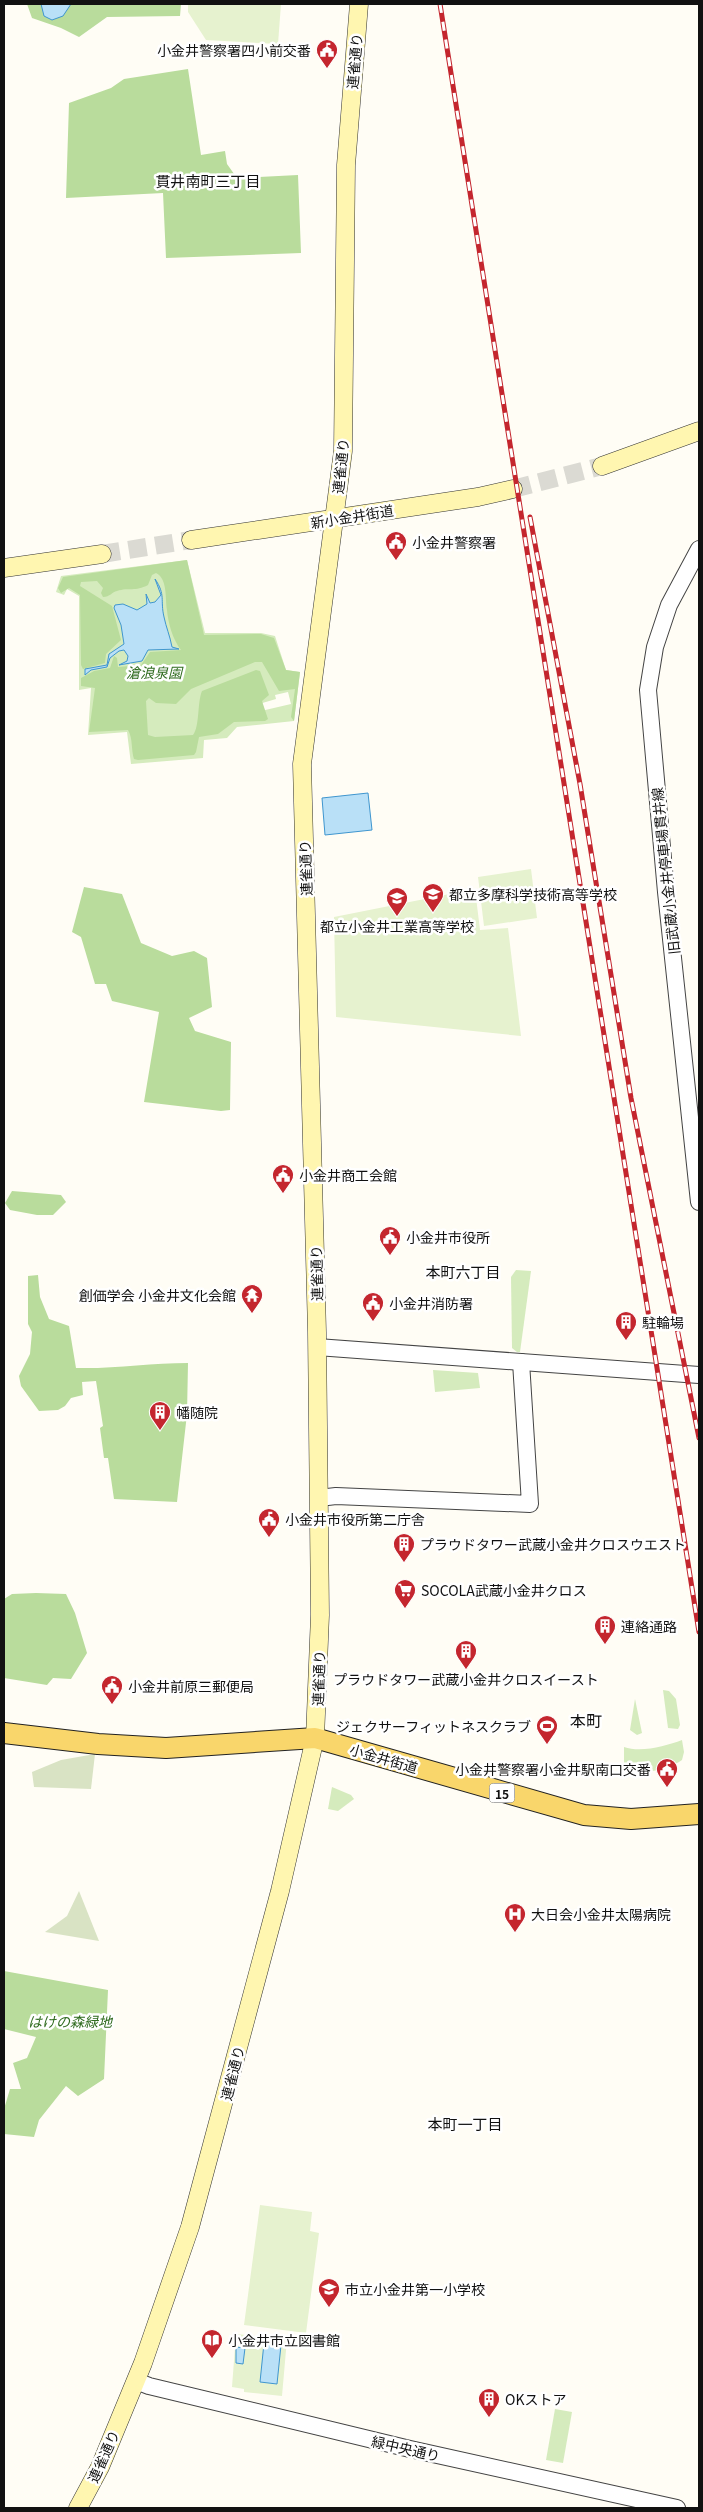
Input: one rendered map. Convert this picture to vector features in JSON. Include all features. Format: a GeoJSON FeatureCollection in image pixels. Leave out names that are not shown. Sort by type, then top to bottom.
{"type":"FeatureCollection","features":[{"type":"Feature","properties":{"kind":"main road","name":"連雀通り"},"geometry":{"type":"LineString","coordinates":[[78,2508],[100,2467],[136,2381],[159,2320],[198,2200],[280,1891],[315,1738],[320,1624],[317,1347],[302,764],[343,451],[346,165],[359,4]]}},
{"type":"Feature","properties":{"kind":"main road"},"geometry":{"type":"LineString","coordinates":[[602,466],[699,431]]}},
{"type":"Feature","properties":{"kind":"main road","name":"新小金井街道"},"geometry":{"type":"LineString","coordinates":[[191,540],[478,497],[513,489]]}},
{"type":"Feature","properties":{"kind":"main road"},"geometry":{"type":"LineString","coordinates":[[4,568],[102,554]]}},
{"type":"Feature","properties":{"kind":"main road","name":"小金井街道"},"geometry":{"type":"LineString","coordinates":[[4,1733],[98,1744],[166,1748],[315,1738],[584,1815],[631,1819],[699,1814]]}},
{"type":"Feature","properties":{"kind":"street","name":"旧武蔵小金井停車場貫井線"},"geometry":{"type":"LineString","coordinates":[[699,548],[664,617],[653,656],[648,690],[666,892],[699,1202]]}},
{"type":"Feature","properties":{"kind":"street"},"geometry":{"type":"LineString","coordinates":[[317,1347],[699,1375]]}},
{"type":"Feature","properties":{"kind":"street"},"geometry":{"type":"LineString","coordinates":[[319,1498],[336,1496],[530,1504],[521,1362]]}},
{"type":"Feature","properties":{"kind":"street","name":"緑中央通り"},"geometry":{"type":"LineString","coordinates":[[136,2381],[149,2386],[387,2444],[677,2508]]}},
{"type":"Feature","properties":{"kind":"green space"},"geometry":{"type":"Polygon","coordinates":[[[27,4],[181,4],[180,16],[107,17],[79,37],[61,28],[32,18],[27,4]]]}},
{"type":"Feature","properties":{"kind":"green space"},"geometry":{"type":"Polygon","coordinates":[[[188,4],[281,4],[278,44],[206,40],[188,12],[188,4]]]}},
{"type":"Feature","properties":{"kind":"green space"},"geometry":{"type":"Polygon","coordinates":[[[188,69],[201,155],[225,151],[227,164],[237,178],[298,175],[301,253],[166,258],[163,193],[66,198],[69,103],[111,88],[124,79],[188,69]]]}},
{"type":"Feature","properties":{"kind":"green space","name":"滄浪泉園"},"geometry":{"type":"Polygon","coordinates":[[[187,560],[205,633],[261,633],[275,636],[286,670],[300,672],[294,721],[237,727],[227,738],[204,740],[203,758],[131,764],[127,732],[88,735],[91,688],[79,690],[79,596],[67,589],[64,595],[56,592],[61,576],[187,560]],[[288,692],[275,695],[276,699],[259,704],[261,711],[291,704],[288,692]]]}},
{"type":"Feature","properties":{"kind":"green space","name":"滄浪泉園"},"geometry":{"type":"Polygon","coordinates":[[[187,560],[204,635],[261,634],[274,638],[286,670],[300,672],[294,721],[291,717],[295,689],[279,691],[262,662],[255,662],[191,689],[176,704],[156,703],[149,698],[146,701],[148,735],[155,737],[193,735],[197,726],[202,691],[256,670],[260,671],[269,695],[262,701],[268,719],[265,721],[234,722],[218,734],[199,737],[194,755],[134,759],[131,737],[128,730],[89,732],[95,688],[81,686],[81,678],[94,671],[110,668],[114,656],[117,658],[118,667],[141,665],[150,652],[181,650],[170,626],[164,584],[156,573],[152,575],[148,585],[136,589],[121,590],[103,597],[101,593],[103,588],[97,581],[81,582],[80,586],[112,606],[121,640],[106,654],[105,663],[83,669],[81,665],[80,595],[69,588],[61,593],[58,588],[63,577],[187,560]]]}},
{"type":"Feature","properties":{"kind":"green space"},"geometry":{"type":"Polygon","coordinates":[[[531,869],[537,918],[484,926],[478,877],[531,869]]]}},
{"type":"Feature","properties":{"kind":"green space"},"geometry":{"type":"Polygon","coordinates":[[[84,887],[122,894],[141,943],[172,956],[194,951],[207,958],[212,1007],[189,1018],[195,1031],[231,1042],[230,1110],[221,1111],[144,1102],[159,1012],[112,1001],[106,984],[95,984],[81,937],[72,932],[84,887]]]}},
{"type":"Feature","properties":{"kind":"green space"},"geometry":{"type":"Polygon","coordinates":[[[475,889],[480,930],[508,928],[521,1036],[336,1017],[334,917],[475,889]]]}},
{"type":"Feature","properties":{"kind":"green space"},"geometry":{"type":"Polygon","coordinates":[[[12,1191],[61,1195],[66,1202],[53,1215],[37,1215],[10,1210],[5,1203],[12,1191]]]}},
{"type":"Feature","properties":{"kind":"green space"},"geometry":{"type":"Polygon","coordinates":[[[516,1270],[531,1271],[520,1352],[512,1348],[511,1277],[516,1270]]]}},
{"type":"Feature","properties":{"kind":"green space"},"geometry":{"type":"Polygon","coordinates":[[[38,1275],[40,1297],[49,1319],[69,1326],[76,1368],[188,1363],[187,1414],[177,1502],[114,1499],[108,1458],[104,1458],[100,1428],[103,1426],[96,1381],[82,1382],[83,1395],[71,1398],[65,1406],[58,1410],[39,1411],[21,1386],[19,1376],[30,1354],[32,1332],[28,1324],[28,1276],[38,1275]]]}},
{"type":"Feature","properties":{"kind":"green space"},"geometry":{"type":"Polygon","coordinates":[[[433,1370],[478,1373],[480,1388],[435,1392],[433,1370]]]}},
{"type":"Feature","properties":{"kind":"green space"},"geometry":{"type":"Polygon","coordinates":[[[12,1594],[66,1594],[75,1613],[87,1653],[71,1679],[53,1678],[47,1685],[4,1678],[4,1599],[12,1594]]]}},
{"type":"Feature","properties":{"kind":"green space"},"geometry":{"type":"Polygon","coordinates":[[[663,1690],[669,1691],[676,1699],[680,1725],[678,1729],[668,1728],[663,1690]]]}},
{"type":"Feature","properties":{"kind":"green space"},"geometry":{"type":"Polygon","coordinates":[[[635,1699],[642,1733],[637,1735],[630,1730],[635,1699]]]}},
{"type":"Feature","properties":{"kind":"green space"},"geometry":{"type":"Polygon","coordinates":[[[682,1740],[684,1752],[682,1760],[669,1767],[644,1772],[629,1769],[624,1764],[624,1747],[646,1749],[682,1740]]]}},
{"type":"Feature","properties":{"kind":"green space"},"geometry":{"type":"Polygon","coordinates":[[[95,1754],[91,1789],[34,1787],[32,1772],[61,1760],[95,1754]]]}},
{"type":"Feature","properties":{"kind":"green space"},"geometry":{"type":"Polygon","coordinates":[[[332,1787],[351,1795],[354,1799],[338,1811],[328,1809],[332,1787]]]}},
{"type":"Feature","properties":{"kind":"green space"},"geometry":{"type":"Polygon","coordinates":[[[79,1891],[99,1941],[45,1932],[67,1916],[79,1891]]]}},
{"type":"Feature","properties":{"kind":"green space","name":"はけの森緑地"},"geometry":{"type":"Polygon","coordinates":[[[4,1971],[108,1990],[104,2079],[78,2096],[66,2086],[39,2120],[34,2137],[4,2134],[4,2109],[10,2089],[21,2089],[13,2063],[27,2058],[36,2037],[4,2029],[4,1971]]]}},
{"type":"Feature","properties":{"kind":"green space"},"geometry":{"type":"Polygon","coordinates":[[[260,2205],[312,2212],[310,2231],[319,2233],[306,2333],[244,2325],[260,2205]]]}},
{"type":"Feature","properties":{"kind":"green space"},"geometry":{"type":"Polygon","coordinates":[[[236,2334],[287,2339],[282,2396],[244,2392],[244,2389],[232,2387],[236,2334]]]}},
{"type":"Feature","properties":{"kind":"green space"},"geometry":{"type":"Polygon","coordinates":[[[555,2409],[572,2412],[563,2463],[546,2460],[555,2409]]]}},
{"type":"Feature","properties":{"kind":"water"},"geometry":{"type":"Polygon","coordinates":[[[41,4],[71,4],[63,16],[52,20],[44,16],[41,4]]]}},
{"type":"Feature","properties":{"kind":"water"},"geometry":{"type":"Polygon","coordinates":[[[155,579],[162,594],[164,617],[172,647],[179,649],[148,650],[142,661],[119,665],[127,661],[128,656],[124,650],[119,651],[110,658],[107,667],[91,670],[85,675],[85,669],[107,665],[109,654],[124,644],[121,625],[114,608],[115,605],[123,604],[137,610],[147,604],[146,594],[150,603],[155,602],[161,595],[155,579]]]}},
{"type":"Feature","properties":{"kind":"water"},"geometry":{"type":"Polygon","coordinates":[[[368,793],[372,830],[325,835],[322,798],[368,793]]]}},
{"type":"Feature","properties":{"kind":"water"},"geometry":{"type":"Polygon","coordinates":[[[264,2343],[281,2345],[277,2384],[260,2382],[264,2343]]]}},
{"type":"Feature","properties":{"kind":"water"},"geometry":{"type":"Polygon","coordinates":[[[236,2347],[245,2348],[243,2364],[236,2363],[236,2347]]]}},
{"type":"Feature","properties":{"kind":"tunnel"},"geometry":{"type":"LineString","coordinates":[[513,489],[602,466]]}},
{"type":"Feature","properties":{"kind":"tunnel"},"geometry":{"type":"LineString","coordinates":[[102,554],[191,540]]}},
{"type":"Feature","properties":{"kind":"railway"},"geometry":{"type":"LineString","coordinates":[[440,4],[699,1632]]}},
{"type":"Feature","properties":{"kind":"railway"},"geometry":{"type":"LineString","coordinates":[[530,517],[580,784],[631,1098],[699,1438]]}},
{"type":"Feature","properties":{"kind":"place","name":"小金井警察署四小前交番"},"geometry":{"type":"Point","coordinates":[327,69]}},
{"type":"Feature","properties":{"kind":"place","name":"小金井警察署"},"geometry":{"type":"Point","coordinates":[396,561]}},
{"type":"Feature","properties":{"kind":"place","name":"都立多摩科学技術高等学校"},"geometry":{"type":"Point","coordinates":[433,913]}},
{"type":"Feature","properties":{"kind":"place","name":"都立小金井工業高等学校"},"geometry":{"type":"Point","coordinates":[397,917]}},
{"type":"Feature","properties":{"kind":"place","name":"小金井商工会館"},"geometry":{"type":"Point","coordinates":[283,1194]}},
{"type":"Feature","properties":{"kind":"place","name":"小金井市役所"},"geometry":{"type":"Point","coordinates":[390,1256]}},
{"type":"Feature","properties":{"kind":"place","name":"創価学会 小金井文化会館"},"geometry":{"type":"Point","coordinates":[252,1314]}},
{"type":"Feature","properties":{"kind":"place","name":"小金井消防署"},"geometry":{"type":"Point","coordinates":[373,1322]}},
{"type":"Feature","properties":{"kind":"place","name":"駐輪場"},"geometry":{"type":"Point","coordinates":[626,1341]}},
{"type":"Feature","properties":{"kind":"place","name":"幡随院"},"geometry":{"type":"Point","coordinates":[160,1431]}},
{"type":"Feature","properties":{"kind":"place","name":"小金井市役所第二庁舎"},"geometry":{"type":"Point","coordinates":[269,1538]}},
{"type":"Feature","properties":{"kind":"place","name":"プラウドタワー武蔵小金井クロスウエスト"},"geometry":{"type":"Point","coordinates":[404,1563]}},
{"type":"Feature","properties":{"kind":"place","name":"SOCOLA武蔵小金井クロス"},"geometry":{"type":"Point","coordinates":[405,1609]}},
{"type":"Feature","properties":{"kind":"place","name":"連絡通路"},"geometry":{"type":"Point","coordinates":[605,1645]}},
{"type":"Feature","properties":{"kind":"place","name":"プラウドタワー武蔵小金井クロスイースト"},"geometry":{"type":"Point","coordinates":[466,1670]}},
{"type":"Feature","properties":{"kind":"place","name":"小金井前原三郵便局"},"geometry":{"type":"Point","coordinates":[112,1705]}},
{"type":"Feature","properties":{"kind":"place","name":"ジェクサーフィットネスクラブ"},"geometry":{"type":"Point","coordinates":[547,1745]}},
{"type":"Feature","properties":{"kind":"place","name":"小金井警察署小金井駅南口交番"},"geometry":{"type":"Point","coordinates":[667,1788]}},
{"type":"Feature","properties":{"kind":"place","name":"大日会小金井太陽病院"},"geometry":{"type":"Point","coordinates":[515,1933]}},
{"type":"Feature","properties":{"kind":"place","name":"市立小金井第一小学校"},"geometry":{"type":"Point","coordinates":[329,2308]}},
{"type":"Feature","properties":{"kind":"place","name":"小金井市立図書館"},"geometry":{"type":"Point","coordinates":[212,2359]}},
{"type":"Feature","properties":{"kind":"place","name":"OKストア"},"geometry":{"type":"Point","coordinates":[489,2418]}},
{"type":"Feature","properties":{"kind":"district","name":"貫井南町三丁目"},"geometry":{"type":"Point","coordinates":[208,180]}},
{"type":"Feature","properties":{"kind":"district","name":"本町六丁目"},"geometry":{"type":"Point","coordinates":[463,1271]}},
{"type":"Feature","properties":{"kind":"district","name":"本町"},"geometry":{"type":"Point","coordinates":[586,1720]}},
{"type":"Feature","properties":{"kind":"district","name":"本町一丁目"},"geometry":{"type":"Point","coordinates":[465,2123]}}]}
